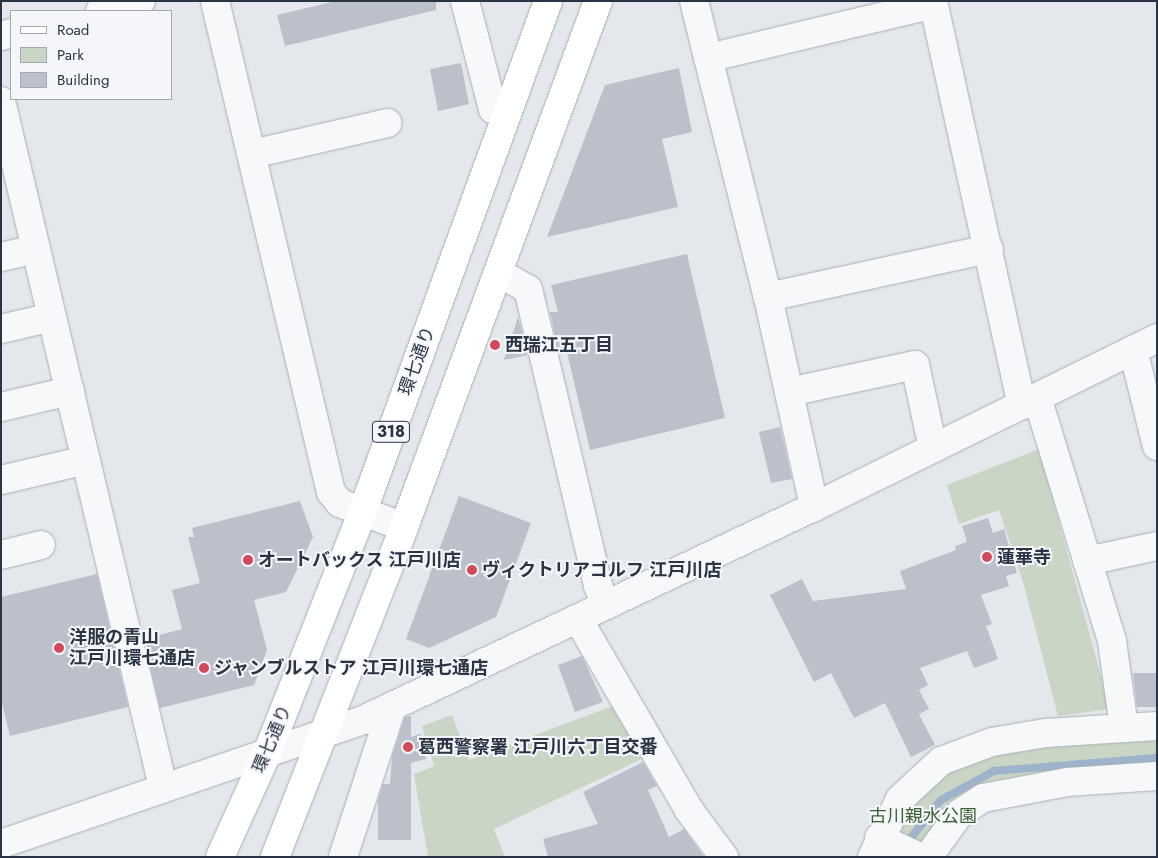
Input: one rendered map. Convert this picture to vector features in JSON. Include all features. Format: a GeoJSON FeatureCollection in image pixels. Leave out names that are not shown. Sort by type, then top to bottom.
{"type":"FeatureCollection","features":[{"type":"Feature","properties":{"kind":"main road","name":"環七通り"},"geometry":{"type":"LineString","coordinates":[[220,857],[268,751],[362,513],[548,1]]}},
{"type":"Feature","properties":{"kind":"main road","name":"318"},"geometry":{"type":"LineString","coordinates":[[276,857],[404,527],[598,1]]}},
{"type":"Feature","properties":{"kind":"street"},"geometry":{"type":"LineString","coordinates":[[104,10],[141,1]]}},
{"type":"Feature","properties":{"kind":"street"},"geometry":{"type":"LineString","coordinates":[[215,1],[331,492],[340,503],[362,513],[404,527]]}},
{"type":"Feature","properties":{"kind":"street"},"geometry":{"type":"LineString","coordinates":[[465,1],[493,109],[507,113]]}},
{"type":"Feature","properties":{"kind":"street"},"geometry":{"type":"LineString","coordinates":[[694,1],[768,296],[814,507]]}},
{"type":"Feature","properties":{"kind":"street"},"geometry":{"type":"LineString","coordinates":[[708,58],[934,3],[989,249],[1029,402],[1087,561],[1112,641],[1124,727]]}},
{"type":"Feature","properties":{"kind":"street"},"geometry":{"type":"LineString","coordinates":[[2,106],[11,184],[36,249],[163,787]]}},
{"type":"Feature","properties":{"kind":"street"},"geometry":{"type":"LineString","coordinates":[[252,154],[387,123]]}},
{"type":"Feature","properties":{"kind":"street"},"geometry":{"type":"LineString","coordinates":[[1,258],[36,249]]}},
{"type":"Feature","properties":{"kind":"street"},"geometry":{"type":"LineString","coordinates":[[768,296],[989,249]]}},
{"type":"Feature","properties":{"kind":"street"},"geometry":{"type":"LineString","coordinates":[[498,272],[528,290],[598,586],[607,605]]}},
{"type":"Feature","properties":{"kind":"street"},"geometry":{"type":"LineString","coordinates":[[1,329],[52,317]]}},
{"type":"Feature","properties":{"kind":"street"},"geometry":{"type":"LineString","coordinates":[[1,844],[268,751],[324,736],[392,708],[814,507],[1157,338]]}},
{"type":"Feature","properties":{"kind":"street"},"geometry":{"type":"LineString","coordinates":[[1132,350],[1157,446]]}},
{"type":"Feature","properties":{"kind":"street"},"geometry":{"type":"LineString","coordinates":[[789,392],[915,365],[933,448]]}},
{"type":"Feature","properties":{"kind":"street"},"geometry":{"type":"LineString","coordinates":[[1,407],[70,391]]}},
{"type":"Feature","properties":{"kind":"street"},"geometry":{"type":"LineString","coordinates":[[1,480],[86,460]]}},
{"type":"Feature","properties":{"kind":"street"},"geometry":{"type":"LineString","coordinates":[[1,555],[41,545]]}},
{"type":"Feature","properties":{"kind":"street"},"geometry":{"type":"LineString","coordinates":[[1087,561],[1157,546]]}},
{"type":"Feature","properties":{"kind":"street"},"geometry":{"type":"LineString","coordinates":[[578,619],[689,810],[724,857]]}},
{"type":"Feature","properties":{"kind":"street"},"geometry":{"type":"LineString","coordinates":[[344,857],[392,708]]}},
{"type":"Feature","properties":{"kind":"street"},"geometry":{"type":"LineString","coordinates":[[920,857],[875,847],[900,799],[941,761],[992,742],[1124,727],[1157,726]]}},
{"type":"Feature","properties":{"kind":"street"},"geometry":{"type":"LineString","coordinates":[[928,857],[960,813],[983,798],[1067,782],[1157,776]]}},
{"type":"Feature","properties":{"kind":"green space"},"geometry":{"type":"Polygon","coordinates":[[[1039,449],[1110,709],[1058,716],[1023,582],[999,510],[959,524],[947,485],[1039,449]]]}},
{"type":"Feature","properties":{"kind":"green space"},"geometry":{"type":"Polygon","coordinates":[[[615,705],[644,758],[494,829],[505,857],[428,857],[414,774],[434,766],[422,726],[452,715],[469,760],[615,705]]]}},
{"type":"Feature","properties":{"kind":"green space","name":"古川親水公園"},"geometry":{"type":"Polygon","coordinates":[[[1157,738],[1157,769],[1028,782],[927,846],[883,853],[906,804],[946,768],[1013,750],[1157,738]]]}},
{"type":"Feature","properties":{"kind":"building"},"geometry":{"type":"Polygon","coordinates":[[[336,1],[436,1],[436,10],[285,46],[277,15],[336,1]]]}},
{"type":"Feature","properties":{"kind":"building"},"geometry":{"type":"Polygon","coordinates":[[[461,63],[469,104],[438,111],[430,69],[461,63]]]}},
{"type":"Feature","properties":{"kind":"building"},"geometry":{"type":"Polygon","coordinates":[[[679,68],[692,132],[662,139],[678,207],[547,237],[605,85],[679,68]]]}},
{"type":"Feature","properties":{"kind":"building"},"geometry":{"type":"Polygon","coordinates":[[[687,254],[725,418],[590,450],[566,348],[558,349],[550,312],[558,312],[551,285],[687,254]]]}},
{"type":"Feature","properties":{"kind":"building"},"geometry":{"type":"Polygon","coordinates":[[[518,317],[528,355],[504,360],[518,317]]]}},
{"type":"Feature","properties":{"kind":"building"},"geometry":{"type":"Polygon","coordinates":[[[780,427],[792,479],[771,483],[759,432],[780,427]]]}},
{"type":"Feature","properties":{"kind":"building","name":"ヴィクトリアゴルフ 江戸川店"},"geometry":{"type":"Polygon","coordinates":[[[459,496],[531,523],[496,617],[429,648],[406,639],[459,496]]]}},
{"type":"Feature","properties":{"kind":"building"},"geometry":{"type":"Polygon","coordinates":[[[300,501],[313,537],[286,592],[254,600],[267,650],[254,685],[160,708],[144,639],[182,629],[172,590],[200,583],[188,537],[194,537],[192,528],[300,501]]]}},
{"type":"Feature","properties":{"kind":"building"},"geometry":{"type":"Polygon","coordinates":[[[988,518],[993,533],[1004,529],[1017,573],[1006,576],[1009,586],[981,595],[992,624],[986,626],[998,659],[974,668],[967,651],[920,668],[928,685],[919,690],[929,709],[919,714],[935,745],[911,757],[885,703],[854,718],[831,673],[814,682],[770,595],[802,579],[813,601],[906,589],[900,571],[956,550],[955,546],[967,542],[962,526],[988,518]]]}},
{"type":"Feature","properties":{"kind":"building","name":"洋服の青山 江戸川環七通店"},"geometry":{"type":"Polygon","coordinates":[[[97,574],[128,707],[10,736],[1,699],[1,597],[97,574]]]}},
{"type":"Feature","properties":{"kind":"building"},"geometry":{"type":"Polygon","coordinates":[[[582,656],[603,702],[575,712],[558,665],[582,656]]]}},
{"type":"Feature","properties":{"kind":"building"},"geometry":{"type":"Polygon","coordinates":[[[1133,673],[1157,673],[1157,707],[1137,707],[1133,673]]]}},
{"type":"Feature","properties":{"kind":"building"},"geometry":{"type":"Polygon","coordinates":[[[411,716],[411,737],[420,734],[426,759],[411,763],[411,840],[378,840],[378,800],[383,784],[390,784],[392,757],[405,717],[411,716]]]}},
{"type":"Feature","properties":{"kind":"building"},"geometry":{"type":"Polygon","coordinates":[[[643,762],[657,786],[648,790],[669,837],[684,829],[704,857],[548,857],[543,839],[598,824],[583,792],[643,762]]]}},
{"type":"Feature","properties":{"kind":"waterway"},"geometry":{"type":"LineString","coordinates":[[906,844],[941,800],[994,771],[1157,758]]}},
{"type":"Feature","properties":{"kind":"place","name":"西瑞江五丁目"},"geometry":{"type":"Point","coordinates":[495,345]}},
{"type":"Feature","properties":{"kind":"place","name":"蓮華寺"},"geometry":{"type":"Point","coordinates":[987,557]}},
{"type":"Feature","properties":{"kind":"place","name":"オートバックス 江戸川店"},"geometry":{"type":"Point","coordinates":[248,560]}},
{"type":"Feature","properties":{"kind":"place","name":"ヴィクトリアゴルフ 江戸川店"},"geometry":{"type":"Point","coordinates":[472,570]}},
{"type":"Feature","properties":{"kind":"place","name":"洋服の青山 江戸川環七通店"},"geometry":{"type":"Point","coordinates":[59,648]}},
{"type":"Feature","properties":{"kind":"place","name":"ジャンブルストア 江戸川環七通店"},"geometry":{"type":"Point","coordinates":[204,668]}},
{"type":"Feature","properties":{"kind":"place","name":"葛西警察署 江戸川六丁目交番"},"geometry":{"type":"Point","coordinates":[408,747]}}]}
